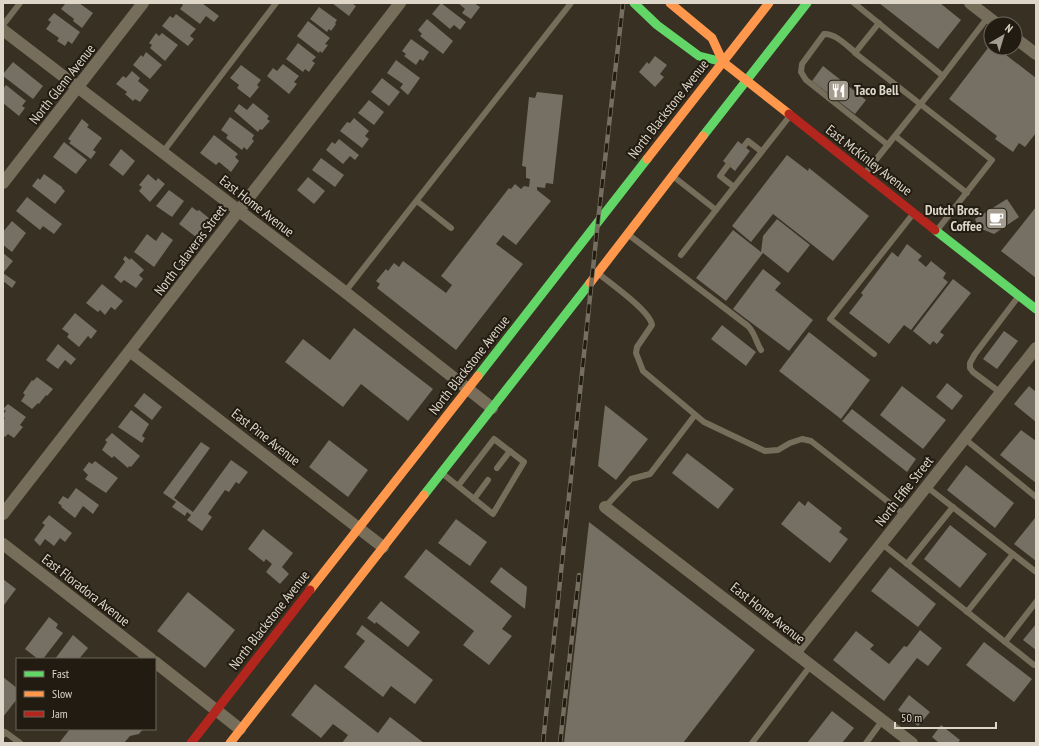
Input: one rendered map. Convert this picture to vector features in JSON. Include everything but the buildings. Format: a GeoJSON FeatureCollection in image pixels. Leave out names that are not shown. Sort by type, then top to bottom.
{"type":"FeatureCollection","features":[{"type":"Feature","properties":{"kind":"main road","name":"East McKinley Avenue"},"geometry":{"type":"LineString","coordinates":[[634,3],[657,25],[699,56],[723,62],[1036,309]]}},
{"type":"Feature","properties":{"kind":"main road","name":"East McKinley Avenue"},"geometry":{"type":"LineString","coordinates":[[670,3],[712,38],[723,62]]}},
{"type":"Feature","properties":{"kind":"main road","name":"North Blackstone Avenue"},"geometry":{"type":"LineString","coordinates":[[191,743],[769,3]]}},
{"type":"Feature","properties":{"kind":"main road"},"geometry":{"type":"LineString","coordinates":[[230,743],[598,273],[807,3]]}},
{"type":"Feature","properties":{"kind":"street","name":"North Glenn Avenue"},"geometry":{"type":"LineString","coordinates":[[3,183],[144,3]]}},
{"type":"Feature","properties":{"kind":"street","name":"North Calaveras Street"},"geometry":{"type":"LineString","coordinates":[[3,514],[131,352],[400,3]]}},
{"type":"Feature","properties":{"kind":"street"},"geometry":{"type":"LineString","coordinates":[[970,3],[988,16]]}},
{"type":"Feature","properties":{"kind":"street","name":"East Home Avenue"},"geometry":{"type":"LineString","coordinates":[[3,30],[239,210],[492,408]]}},
{"type":"Feature","properties":{"kind":"street"},"geometry":{"type":"LineString","coordinates":[[1023,44],[1036,54]]}},
{"type":"Feature","properties":{"kind":"street","name":"North Effie Street"},"geometry":{"type":"LineString","coordinates":[[795,653],[1036,348]]}},
{"type":"Feature","properties":{"kind":"street","name":"East Pine Avenue"},"geometry":{"type":"LineString","coordinates":[[131,352],[360,527],[383,547]]}},
{"type":"Feature","properties":{"kind":"street","name":"East Home Avenue"},"geometry":{"type":"LineString","coordinates":[[605,507],[912,743]]}},
{"type":"Feature","properties":{"kind":"street","name":"East Floradora Avenue"},"geometry":{"type":"LineString","coordinates":[[3,544],[150,658]]}},
{"type":"Feature","properties":{"kind":"street"},"geometry":{"type":"LineString","coordinates":[[156,663],[240,729]]}},
{"type":"Feature","properties":{"kind":"lane"},"geometry":{"type":"LineString","coordinates":[[3,25],[20,3]]}},
{"type":"Feature","properties":{"kind":"lane"},"geometry":{"type":"LineString","coordinates":[[163,152],[276,3]]}},
{"type":"Feature","properties":{"kind":"lane"},"geometry":{"type":"LineString","coordinates":[[345,292],[571,3]]}},
{"type":"Feature","properties":{"kind":"lane"},"geometry":{"type":"LineString","coordinates":[[854,3],[943,76]]}},
{"type":"Feature","properties":{"kind":"lane"},"geometry":{"type":"LineString","coordinates":[[855,52],[879,23]]}},
{"type":"Feature","properties":{"kind":"lane"},"geometry":{"type":"LineString","coordinates":[[864,174],[943,76],[983,31]]}},
{"type":"Feature","properties":{"kind":"lane"},"geometry":{"type":"LineString","coordinates":[[888,145],[806,80],[801,72],[802,64],[811,49],[824,34],[834,37],[855,52],[992,160],[937,231]]}},
{"type":"Feature","properties":{"kind":"lane"},"geometry":{"type":"LineString","coordinates":[[681,255],[790,115]]}},
{"type":"Feature","properties":{"kind":"lane"},"geometry":{"type":"LineString","coordinates":[[895,136],[967,193]]}},
{"type":"Feature","properties":{"kind":"lane"},"geometry":{"type":"LineString","coordinates":[[744,146],[748,141],[762,151]]}},
{"type":"Feature","properties":{"kind":"lane"},"geometry":{"type":"LineString","coordinates":[[728,165],[720,176],[734,187]]}},
{"type":"Feature","properties":{"kind":"lane"},"geometry":{"type":"LineString","coordinates":[[673,176],[716,210]]}},
{"type":"Feature","properties":{"kind":"lane"},"geometry":{"type":"LineString","coordinates":[[417,201],[451,228]]}},
{"type":"Feature","properties":{"kind":"lane"},"geometry":{"type":"LineString","coordinates":[[874,354],[830,319],[914,213]]}},
{"type":"Feature","properties":{"kind":"lane"},"geometry":{"type":"LineString","coordinates":[[628,234],[748,326],[753,331],[756,343],[761,350]]}},
{"type":"Feature","properties":{"kind":"lane"},"geometry":{"type":"LineString","coordinates":[[598,273],[638,306],[651,320],[652,325],[637,347],[636,353],[643,371],[695,415],[704,422],[765,451],[778,450],[802,438],[811,441],[905,515]]}},
{"type":"Feature","properties":{"kind":"lane"},"geometry":{"type":"LineString","coordinates":[[1001,393],[970,368],[970,363],[975,354],[1019,295]]}},
{"type":"Feature","properties":{"kind":"lane"},"geometry":{"type":"LineString","coordinates":[[605,507],[631,479],[650,474],[695,415]]}},
{"type":"Feature","properties":{"kind":"lane"},"geometry":{"type":"LineString","coordinates":[[441,473],[493,514],[524,462],[494,439],[458,486]]}},
{"type":"Feature","properties":{"kind":"lane"},"geometry":{"type":"LineString","coordinates":[[965,439],[1036,497]]}},
{"type":"Feature","properties":{"kind":"lane"},"geometry":{"type":"LineString","coordinates":[[497,468],[510,451]]}},
{"type":"Feature","properties":{"kind":"lane"},"geometry":{"type":"LineString","coordinates":[[474,499],[488,480]]}},
{"type":"Feature","properties":{"kind":"lane"},"geometry":{"type":"LineString","coordinates":[[927,487],[1036,572]]}},
{"type":"Feature","properties":{"kind":"lane"},"geometry":{"type":"LineString","coordinates":[[907,564],[953,508]]}},
{"type":"Feature","properties":{"kind":"lane"},"geometry":{"type":"LineString","coordinates":[[882,544],[1034,665]]}},
{"type":"Feature","properties":{"kind":"lane"},"geometry":{"type":"LineString","coordinates":[[967,612],[1013,554]]}},
{"type":"Feature","properties":{"kind":"lane"},"geometry":{"type":"LineString","coordinates":[[1005,642],[1036,602]]}},
{"type":"Feature","properties":{"kind":"lane"},"geometry":{"type":"LineString","coordinates":[[752,743],[811,666]]}},
{"type":"Feature","properties":{"kind":"lane"},"geometry":{"type":"LineString","coordinates":[[866,743],[882,721]]}},
{"type":"Feature","properties":{"kind":"lane"},"geometry":{"type":"LineString","coordinates":[[3,735],[5,732],[20,743]]}},
{"type":"Feature","properties":{"kind":"railway"},"geometry":{"type":"LineString","coordinates":[[543,743],[598,221],[623,3]]}},
{"type":"Feature","properties":{"kind":"railway"},"geometry":{"type":"LineString","coordinates":[[560,743],[579,575]]}},
{"type":"Feature","properties":{"kind":"traffic: fast"},"geometry":{"type":"LineString","coordinates":[[634,3],[657,25],[699,56],[723,62]]}},
{"type":"Feature","properties":{"kind":"traffic: fast"},"geometry":{"type":"LineString","coordinates":[[703,136],[807,3]]}},
{"type":"Feature","properties":{"kind":"traffic: fast"},"geometry":{"type":"LineString","coordinates":[[478,376],[647,159]]}},
{"type":"Feature","properties":{"kind":"traffic: fast"},"geometry":{"type":"LineString","coordinates":[[935,230],[1036,309]]}},
{"type":"Feature","properties":{"kind":"traffic: fast"},"geometry":{"type":"LineString","coordinates":[[424,495],[590,283]]}},
{"type":"Feature","properties":{"kind":"traffic: slow"},"geometry":{"type":"LineString","coordinates":[[670,3],[712,38],[723,62],[789,114]]}},
{"type":"Feature","properties":{"kind":"traffic: slow"},"geometry":{"type":"LineString","coordinates":[[647,159],[769,3]]}},
{"type":"Feature","properties":{"kind":"traffic: slow"},"geometry":{"type":"LineString","coordinates":[[590,283],[703,136]]}},
{"type":"Feature","properties":{"kind":"traffic: slow"},"geometry":{"type":"LineString","coordinates":[[310,590],[478,376]]}},
{"type":"Feature","properties":{"kind":"traffic: slow"},"geometry":{"type":"LineString","coordinates":[[230,743],[424,495]]}},
{"type":"Feature","properties":{"kind":"traffic: jam"},"geometry":{"type":"LineString","coordinates":[[789,114],[935,230]]}},
{"type":"Feature","properties":{"kind":"traffic: jam"},"geometry":{"type":"LineString","coordinates":[[191,743],[310,590]]}},
{"type":"Feature","properties":{"kind":"place","name":"Taco Bell"},"geometry":{"type":"Point","coordinates":[839,90]}},
{"type":"Feature","properties":{"kind":"place","name":"Dutch Bros. Coffee"},"geometry":{"type":"Point","coordinates":[997,218]}}]}
